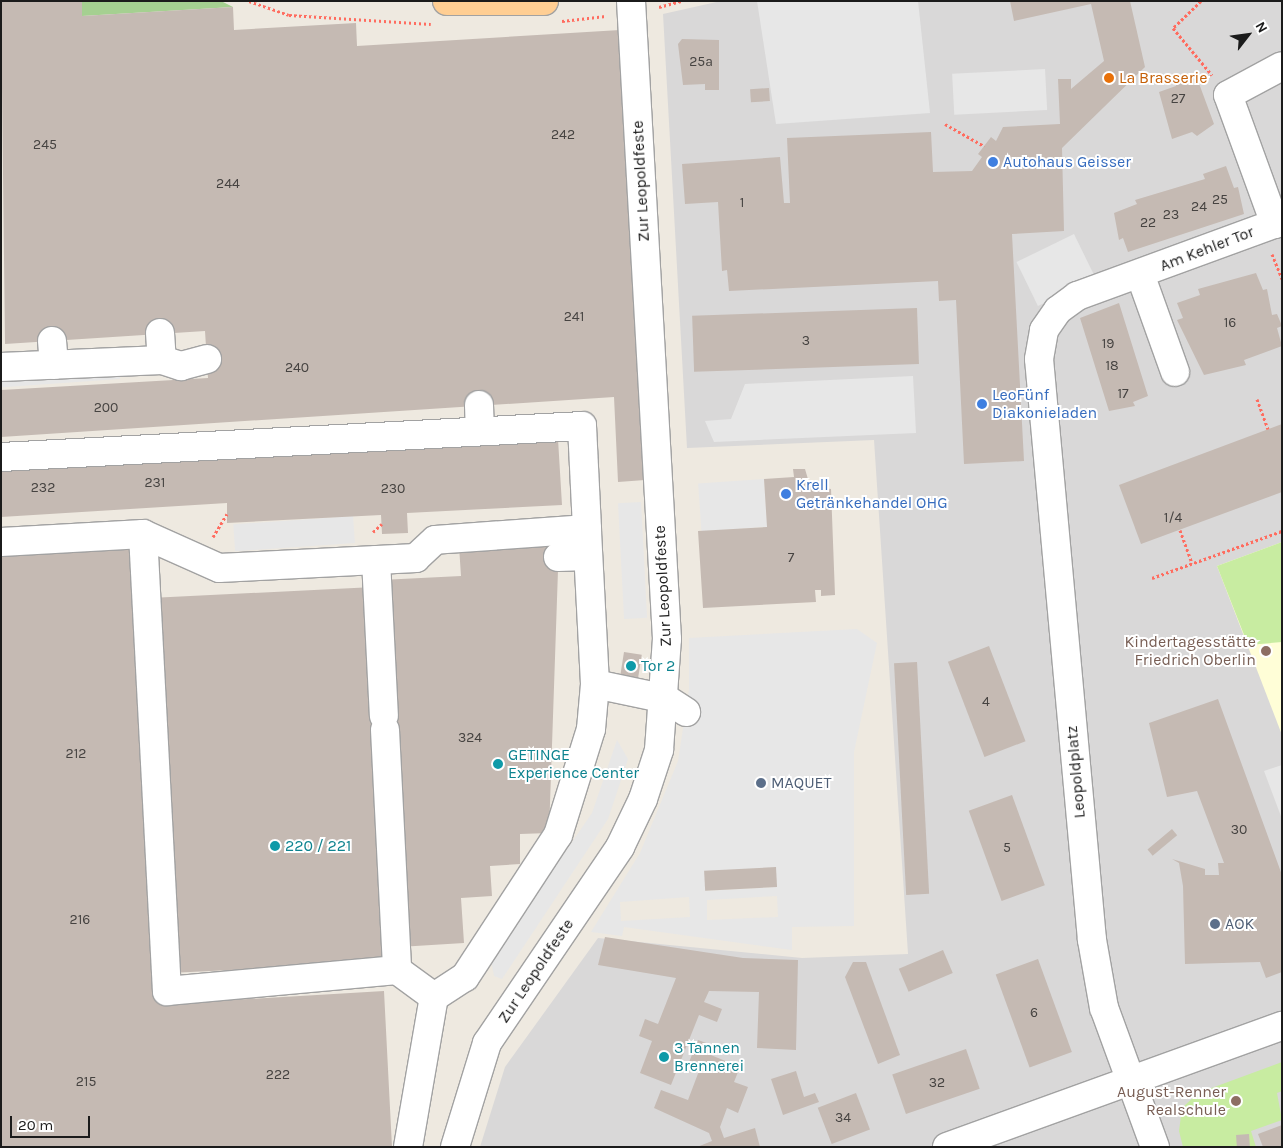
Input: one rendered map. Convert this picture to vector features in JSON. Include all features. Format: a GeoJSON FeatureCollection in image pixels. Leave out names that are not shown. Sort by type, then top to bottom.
{"type":"FeatureCollection","features":[{"type":"Feature","properties":{"kind":"main road"},"geometry":{"type":"LineString","coordinates":[[447,1],[544,1]]}},
{"type":"Feature","properties":{"kind":"street","name":"Zur Leopoldfeste"},"geometry":{"type":"LineString","coordinates":[[455,1147],[487,1042],[620,847],[644,799],[659,750],[676,706],[667,639],[631,1]]}},
{"type":"Feature","properties":{"kind":"street"},"geometry":{"type":"LineString","coordinates":[[1228,95],[1282,66]]}},
{"type":"Feature","properties":{"kind":"street","name":"Am Kehler Tor"},"geometry":{"type":"LineString","coordinates":[[1038,389],[1044,330],[1058,310],[1077,296],[1278,222],[1228,95]]}},
{"type":"Feature","properties":{"kind":"street","name":"Am Kehler Tor"},"geometry":{"type":"LineString","coordinates":[[1140,274],[1175,372]]}},
{"type":"Feature","properties":{"kind":"street"},"geometry":{"type":"LineString","coordinates":[[1,367],[53,353],[161,347],[181,366],[207,359]]}},
{"type":"Feature","properties":{"kind":"street","name":"Leopoldplatz"},"geometry":{"type":"LineString","coordinates":[[1038,389],[1092,940],[1104,1008],[1129,1081],[1155,1147]]}},
{"type":"Feature","properties":{"kind":"street"},"geometry":{"type":"LineString","coordinates":[[1,457],[480,418],[582,426],[595,684],[591,729],[558,835],[465,978],[434,997],[408,1147]]}},
{"type":"Feature","properties":{"kind":"street"},"geometry":{"type":"LineString","coordinates":[[1,542],[143,534],[219,568],[416,558],[435,540],[588,542]]}},
{"type":"Feature","properties":{"kind":"street"},"geometry":{"type":"LineString","coordinates":[[143,534],[144,582],[167,991],[397,970],[434,997]]}},
{"type":"Feature","properties":{"kind":"street"},"geometry":{"type":"LineString","coordinates":[[558,557],[588,542]]}},
{"type":"Feature","properties":{"kind":"street"},"geometry":{"type":"LineString","coordinates":[[376,560],[397,970]]}},
{"type":"Feature","properties":{"kind":"street"},"geometry":{"type":"LineString","coordinates":[[595,684],[676,706]]}},
{"type":"Feature","properties":{"kind":"street"},"geometry":{"type":"LineString","coordinates":[[947,1147],[1282,1026]]}},
{"type":"Feature","properties":{"kind":"path"},"geometry":{"type":"LineString","coordinates":[[1200,1],[1173,28],[1228,95]]}},
{"type":"Feature","properties":{"kind":"path"},"geometry":{"type":"LineString","coordinates":[[945,124],[984,146]]}},
{"type":"Feature","properties":{"kind":"path"},"geometry":{"type":"LineString","coordinates":[[1257,399],[1268,429]]}},
{"type":"Feature","properties":{"kind":"path"},"geometry":{"type":"LineString","coordinates":[[1180,530],[1192,563]]}},
{"type":"Feature","properties":{"kind":"path"},"geometry":{"type":"LineString","coordinates":[[1152,578],[1282,531]]}},
{"type":"Feature","properties":{"kind":"shaded area"},"geometry":{"type":"Polygon","coordinates":[[[721,1],[1282,1],[1282,1147],[480,1147],[505,1067],[598,938],[802,958],[908,954],[874,440],[687,448],[663,14],[721,1]]]}},
{"type":"Feature","properties":{"kind":"shaded area"},"geometry":{"type":"Polygon","coordinates":[[[757,1],[918,1],[930,113],[776,124],[757,1]]]}},
{"type":"Feature","properties":{"kind":"shaded area"},"geometry":{"type":"Polygon","coordinates":[[[1045,69],[1047,110],[954,115],[952,74],[1045,69]]]}},
{"type":"Feature","properties":{"kind":"shaded area"},"geometry":{"type":"Polygon","coordinates":[[[1074,234],[1095,278],[1038,306],[1016,262],[1074,234]]]}},
{"type":"Feature","properties":{"kind":"shaded area"},"geometry":{"type":"Polygon","coordinates":[[[119,365],[120,379],[2,387],[1,373],[119,365]]]}},
{"type":"Feature","properties":{"kind":"shaded area"},"geometry":{"type":"Polygon","coordinates":[[[913,376],[916,433],[714,442],[705,421],[731,419],[745,384],[913,376]]]}},
{"type":"Feature","properties":{"kind":"shaded area"},"geometry":{"type":"Polygon","coordinates":[[[764,479],[767,527],[702,531],[698,484],[764,479]]]}},
{"type":"Feature","properties":{"kind":"shaded area"},"geometry":{"type":"Polygon","coordinates":[[[641,502],[647,618],[624,619],[618,503],[641,502]]]}},
{"type":"Feature","properties":{"kind":"shaded area"},"geometry":{"type":"Polygon","coordinates":[[[353,516],[355,543],[235,551],[233,524],[353,516]]]}},
{"type":"Feature","properties":{"kind":"shaded area","name":"Kindertagesstätte Friedrich Oberlin"},"geometry":{"type":"Polygon","coordinates":[[[1282,542],[1282,735],[1217,566],[1282,542]]]}},
{"type":"Feature","properties":{"kind":"shaded area","name":"MAQUET"},"geometry":{"type":"Polygon","coordinates":[[[857,629],[877,643],[854,752],[854,926],[792,927],[792,950],[624,927],[622,936],[591,932],[640,853],[678,761],[689,689],[689,638],[857,629]],[[776,868],[705,891],[776,887],[776,868]],[[777,896],[707,900],[707,920],[778,917],[777,896]],[[689,897],[620,902],[621,921],[690,917],[689,897]]]}},
{"type":"Feature","properties":{"kind":"shaded area"},"geometry":{"type":"Polygon","coordinates":[[[617,740],[628,759],[608,819],[502,979],[494,976],[491,960],[592,813],[617,740]]]}},
{"type":"Feature","properties":{"kind":"shaded area"},"geometry":{"type":"Polygon","coordinates":[[[1282,765],[1282,819],[1264,771],[1282,765]]]}},
{"type":"Feature","properties":{"kind":"green space"},"geometry":{"type":"Polygon","coordinates":[[[82,1],[221,1],[233,7],[82,16],[82,1]]]}},
{"type":"Feature","properties":{"kind":"green space","name":"Kindertagesstätte Friedrich Oberlin"},"geometry":{"type":"Polygon","coordinates":[[[1282,542],[1282,642],[1248,645],[1217,566],[1282,542]]]}},
{"type":"Feature","properties":{"kind":"green space","name":"August-Renner Realschule"},"geometry":{"type":"Polygon","coordinates":[[[1282,1062],[1282,1091],[1277,1093],[1282,1120],[1251,1131],[1256,1147],[1183,1147],[1179,1131],[1182,1108],[1198,1093],[1282,1062]]]}},
{"type":"Feature","properties":{"kind":"building"},"geometry":{"type":"Polygon","coordinates":[[[1,1],[82,1],[82,16],[233,7],[234,30],[356,23],[357,46],[620,30],[645,480],[618,482],[614,397],[1,437],[1,390],[208,378],[205,331],[5,344],[1,1]]]}},
{"type":"Feature","properties":{"kind":"building"},"geometry":{"type":"Polygon","coordinates":[[[1010,1],[1130,1],[1145,67],[1062,148],[1064,231],[1012,234],[1024,461],[964,464],[956,300],[939,301],[938,281],[729,291],[727,270],[722,271],[718,202],[685,204],[682,164],[780,157],[784,203],[790,203],[787,138],[931,132],[933,172],[972,171],[982,157],[978,154],[991,137],[996,141],[1003,127],[1060,124],[1058,79],[1071,79],[1071,89],[1104,61],[1091,4],[1014,21],[1010,1]]]}},
{"type":"Feature","properties":{"kind":"building"},"geometry":{"type":"Polygon","coordinates":[[[682,39],[719,40],[719,90],[705,90],[705,84],[683,85],[678,44],[682,39]]]}},
{"type":"Feature","properties":{"kind":"building"},"geometry":{"type":"Polygon","coordinates":[[[1197,78],[1214,124],[1197,136],[1192,132],[1172,139],[1159,92],[1176,86],[1176,80],[1197,78]]]}},
{"type":"Feature","properties":{"kind":"building"},"geometry":{"type":"Polygon","coordinates":[[[769,88],[770,101],[751,102],[750,89],[769,88]]]}},
{"type":"Feature","properties":{"kind":"building"},"geometry":{"type":"Polygon","coordinates":[[[1226,166],[1234,188],[1238,187],[1244,214],[1128,252],[1123,238],[1119,240],[1114,213],[1137,204],[1135,200],[1205,179],[1203,174],[1226,166]]]}},
{"type":"Feature","properties":{"kind":"building"},"geometry":{"type":"Polygon","coordinates":[[[1256,273],[1263,290],[1267,289],[1272,315],[1277,314],[1282,326],[1277,328],[1282,346],[1244,360],[1246,365],[1204,375],[1177,320],[1183,318],[1177,303],[1200,295],[1198,289],[1256,273]]]}},
{"type":"Feature","properties":{"kind":"building"},"geometry":{"type":"Polygon","coordinates":[[[1119,303],[1148,396],[1133,402],[1135,406],[1109,411],[1080,318],[1119,303]]]}},
{"type":"Feature","properties":{"kind":"building"},"geometry":{"type":"Polygon","coordinates":[[[917,308],[919,364],[694,372],[692,316],[917,308]]]}},
{"type":"Feature","properties":{"kind":"building"},"geometry":{"type":"Polygon","coordinates":[[[1282,424],[1282,492],[1141,544],[1119,485],[1282,424]]]}},
{"type":"Feature","properties":{"kind":"building"},"geometry":{"type":"Polygon","coordinates":[[[558,439],[562,505],[407,513],[408,533],[382,534],[381,515],[227,523],[227,503],[1,517],[1,467],[558,439]]]}},
{"type":"Feature","properties":{"kind":"building"},"geometry":{"type":"Polygon","coordinates":[[[793,469],[805,469],[810,486],[831,489],[835,595],[821,596],[821,590],[815,590],[816,602],[703,608],[698,531],[767,527],[764,479],[794,477],[793,469]]]}},
{"type":"Feature","properties":{"kind":"building"},"geometry":{"type":"Polygon","coordinates":[[[559,541],[549,833],[520,834],[520,864],[490,866],[492,896],[461,898],[464,943],[399,947],[393,962],[170,973],[145,625],[164,1004],[384,991],[392,1147],[1,1147],[1,554],[140,547],[150,598],[374,587],[381,580],[461,576],[459,546],[559,541]]]}},
{"type":"Feature","properties":{"kind":"building"},"geometry":{"type":"Polygon","coordinates":[[[989,646],[1026,741],[984,757],[948,662],[989,646]]]}},
{"type":"Feature","properties":{"kind":"building","name":"Tor 2"},"geometry":{"type":"Polygon","coordinates":[[[624,652],[642,655],[638,679],[620,676],[624,652]]]}},
{"type":"Feature","properties":{"kind":"building"},"geometry":{"type":"Polygon","coordinates":[[[917,662],[929,894],[906,895],[894,663],[917,662]]]}},
{"type":"Feature","properties":{"kind":"building"},"geometry":{"type":"Polygon","coordinates":[[[1218,699],[1282,875],[1282,972],[1266,978],[1260,962],[1185,964],[1183,886],[1179,863],[1172,859],[1205,869],[1205,875],[1219,875],[1218,863],[1224,863],[1197,791],[1167,797],[1149,723],[1218,699]]]}},
{"type":"Feature","properties":{"kind":"building"},"geometry":{"type":"Polygon","coordinates":[[[1012,795],[1045,885],[1002,901],[969,811],[1012,795]]]}},
{"type":"Feature","properties":{"kind":"building"},"geometry":{"type":"Polygon","coordinates":[[[1172,829],[1177,835],[1153,856],[1147,850],[1172,829]]]}},
{"type":"Feature","properties":{"kind":"building"},"geometry":{"type":"Polygon","coordinates":[[[776,867],[777,887],[705,891],[704,871],[776,867]]]}},
{"type":"Feature","properties":{"kind":"building"},"geometry":{"type":"Polygon","coordinates":[[[605,937],[743,958],[798,960],[796,1050],[757,1048],[759,992],[709,991],[704,1002],[722,1009],[717,1022],[699,1015],[671,1085],[640,1073],[652,1041],[639,1036],[645,1019],[658,1024],[676,978],[598,965],[605,937]]]}},
{"type":"Feature","properties":{"kind":"building"},"geometry":{"type":"Polygon","coordinates":[[[943,950],[953,973],[909,992],[899,969],[943,950]]]}},
{"type":"Feature","properties":{"kind":"building"},"geometry":{"type":"Polygon","coordinates":[[[1038,959],[1072,1052],[1030,1067],[996,974],[1038,959]]]}},
{"type":"Feature","properties":{"kind":"building"},"geometry":{"type":"Polygon","coordinates":[[[853,962],[866,962],[900,1055],[878,1064],[845,977],[853,962]]]}},
{"type":"Feature","properties":{"kind":"building"},"geometry":{"type":"Polygon","coordinates":[[[698,1040],[709,1044],[706,1053],[740,1067],[734,1082],[748,1087],[738,1113],[727,1108],[720,1127],[724,1138],[755,1128],[760,1147],[697,1147],[712,1141],[709,1133],[654,1108],[661,1090],[688,1100],[699,1071],[687,1067],[698,1040]]]}},
{"type":"Feature","properties":{"kind":"building"},"geometry":{"type":"Polygon","coordinates":[[[966,1049],[980,1089],[906,1114],[892,1074],[966,1049]]]}},
{"type":"Feature","properties":{"kind":"building"},"geometry":{"type":"Polygon","coordinates":[[[796,1071],[804,1097],[815,1093],[819,1102],[783,1115],[771,1079],[796,1071]]]}},
{"type":"Feature","properties":{"kind":"building"},"geometry":{"type":"Polygon","coordinates":[[[856,1093],[870,1129],[832,1144],[818,1108],[856,1093]]]}},
{"type":"Feature","properties":{"kind":"building"},"geometry":{"type":"Polygon","coordinates":[[[1282,1125],[1282,1147],[1263,1147],[1258,1134],[1282,1125]]]}},
{"type":"Feature","properties":{"kind":"building"},"geometry":{"type":"Polygon","coordinates":[[[1249,1134],[1250,1147],[1237,1147],[1236,1135],[1249,1134]]]}},
{"type":"Feature","properties":{"kind":"place","name":"La Brasserie"},"geometry":{"type":"Point","coordinates":[1109,78]}},
{"type":"Feature","properties":{"kind":"place","name":"Autohaus Geisser"},"geometry":{"type":"Point","coordinates":[993,162]}},
{"type":"Feature","properties":{"kind":"place","name":"LeoFünf Diakonieladen"},"geometry":{"type":"Point","coordinates":[982,404]}},
{"type":"Feature","properties":{"kind":"place","name":"Krell Getränkehandel OHG"},"geometry":{"type":"Point","coordinates":[786,494]}},
{"type":"Feature","properties":{"kind":"place","name":"Kindertagesstätte Friedrich Oberlin"},"geometry":{"type":"Point","coordinates":[1266,651]}},
{"type":"Feature","properties":{"kind":"place","name":"Tor 2"},"geometry":{"type":"Point","coordinates":[631,666]}},
{"type":"Feature","properties":{"kind":"place","name":"GETINGE Experience Center"},"geometry":{"type":"Point","coordinates":[498,764]}},
{"type":"Feature","properties":{"kind":"place","name":"MAQUET"},"geometry":{"type":"Point","coordinates":[761,783]}},
{"type":"Feature","properties":{"kind":"place","name":"220 / 221"},"geometry":{"type":"Point","coordinates":[275,846]}},
{"type":"Feature","properties":{"kind":"place","name":"AOK"},"geometry":{"type":"Point","coordinates":[1215,924]}},
{"type":"Feature","properties":{"kind":"place","name":"3 Tannen Brennerei"},"geometry":{"type":"Point","coordinates":[664,1057]}},
{"type":"Feature","properties":{"kind":"place","name":"August-Renner Realschule"},"geometry":{"type":"Point","coordinates":[1236,1101]}}]}
